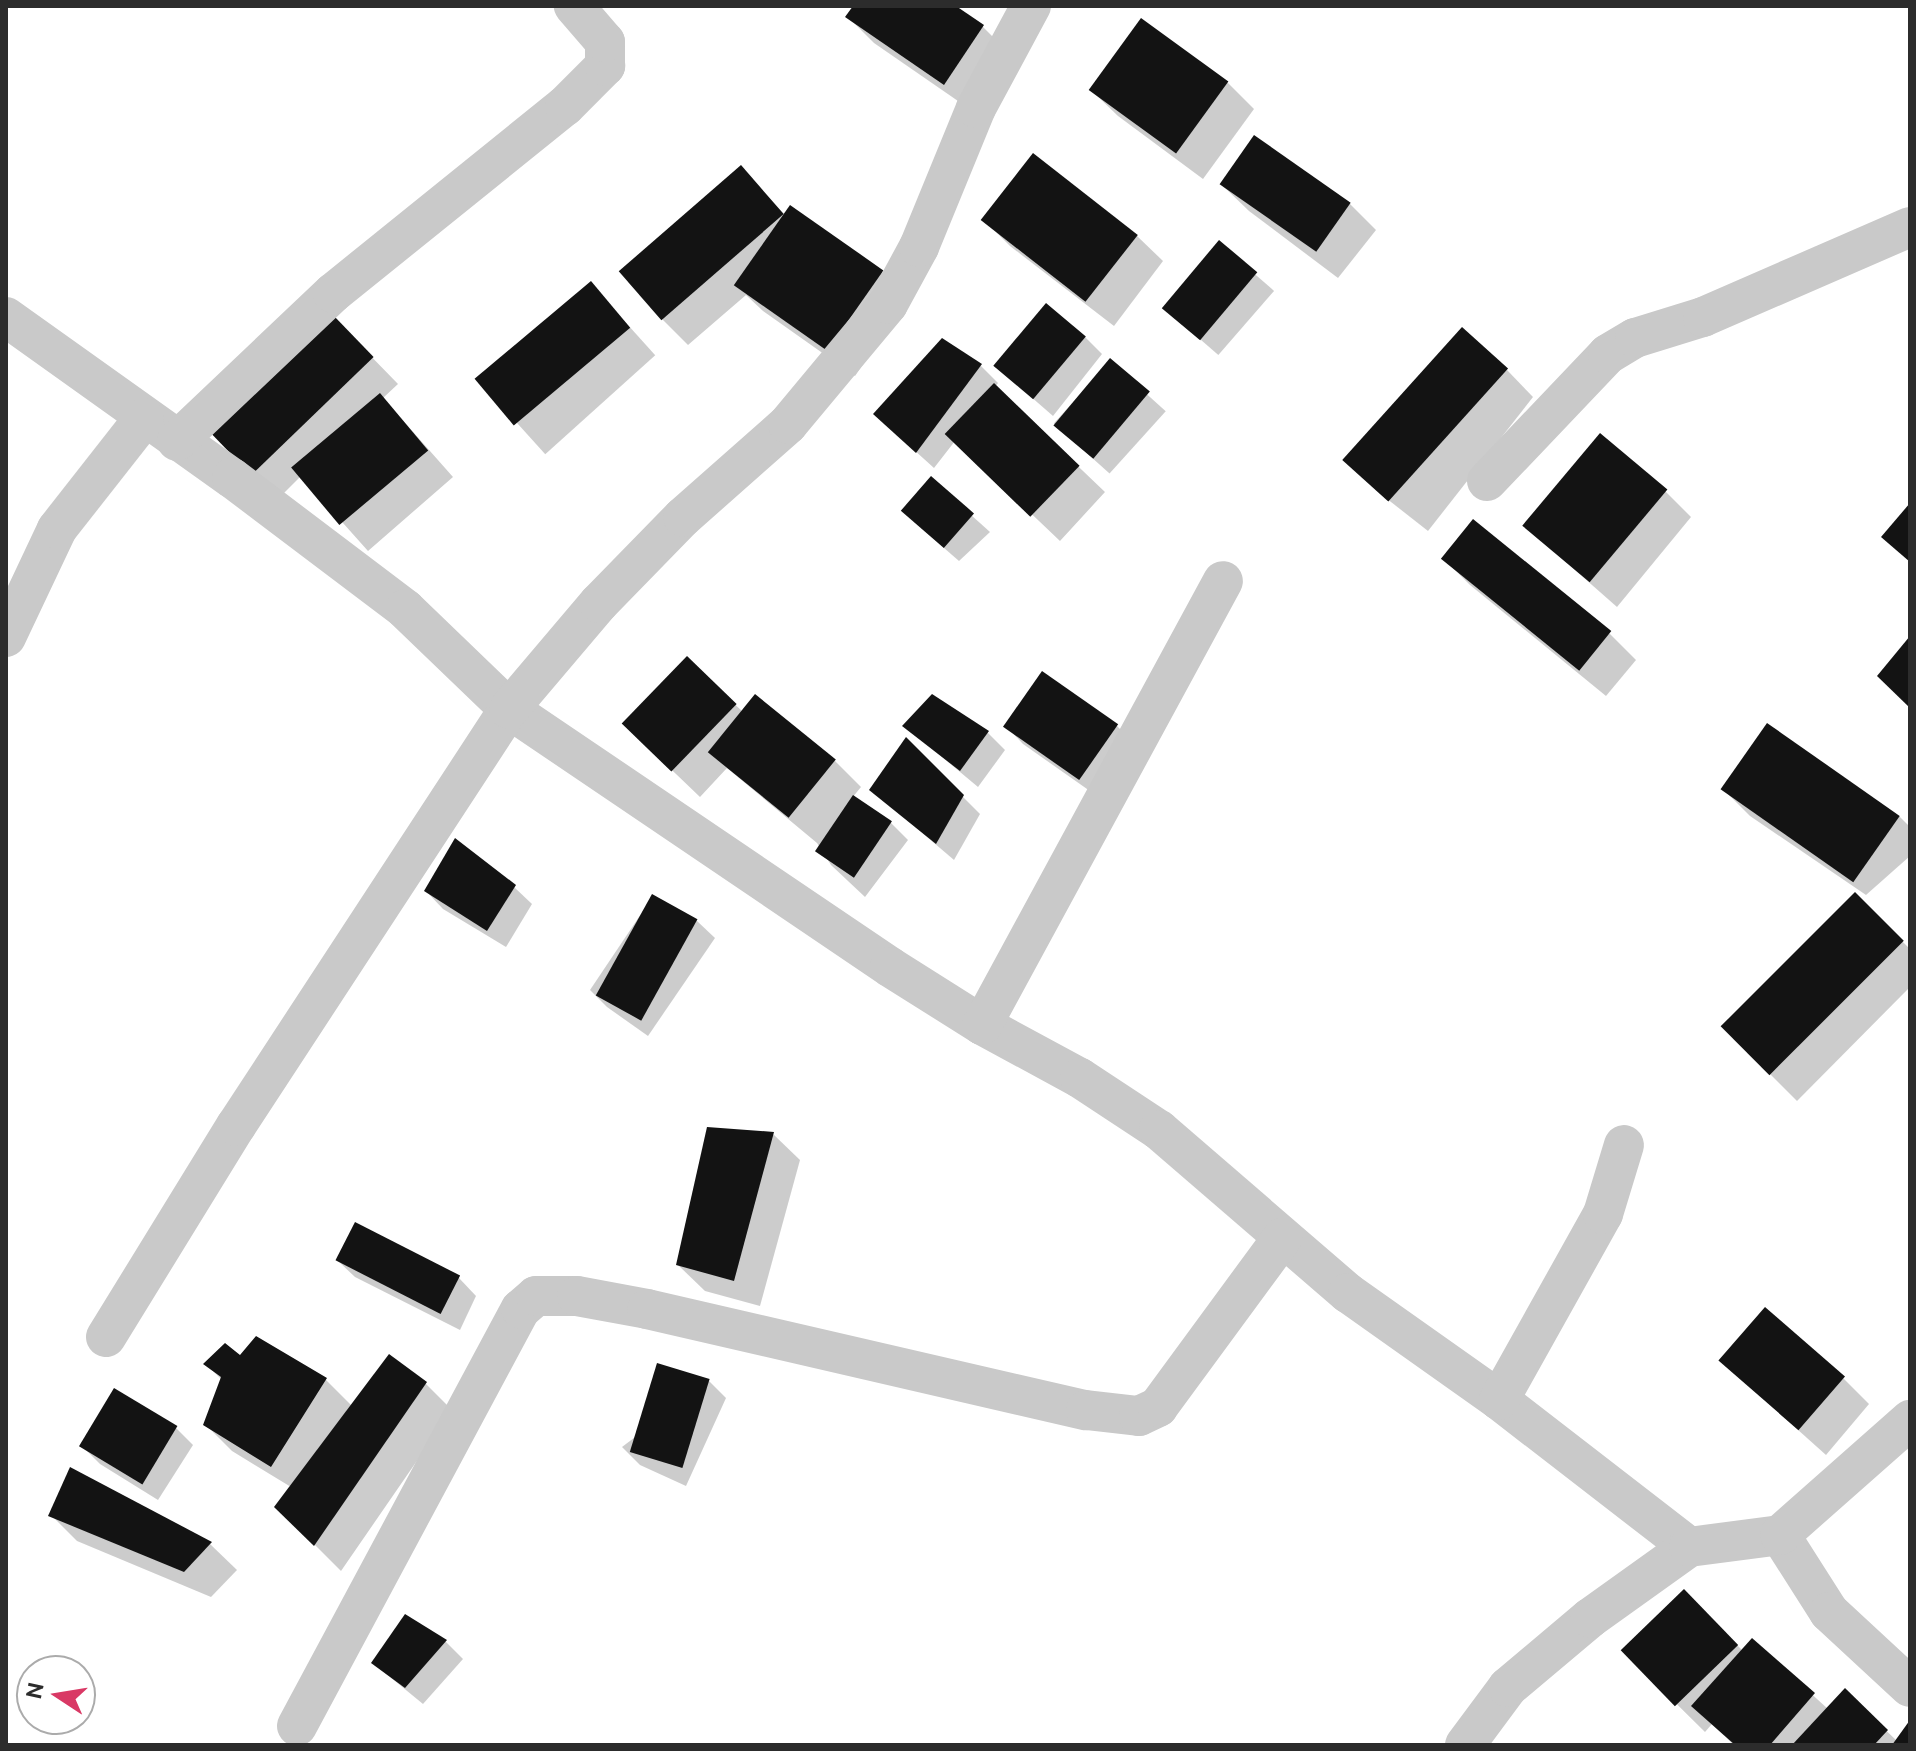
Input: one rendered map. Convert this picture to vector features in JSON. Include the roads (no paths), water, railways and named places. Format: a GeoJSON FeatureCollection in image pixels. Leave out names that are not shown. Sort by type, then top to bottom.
{"type":"FeatureCollection","features":[{"type":"Feature","properties":{"kind":"street"},"geometry":{"type":"LineString","coordinates":[[177,441],[333,293],[565,106],[605,66],[605,42],[574,6]]}},
{"type":"Feature","properties":{"kind":"street"},"geometry":{"type":"LineString","coordinates":[[106,1337],[236,1126],[509,709],[599,603],[683,517],[788,424],[888,304],[919,247],[976,108],[1031,6]]}},
{"type":"Feature","properties":{"kind":"street"},"geometry":{"type":"LineString","coordinates":[[1487,481],[1608,354],[1635,338],[1703,317],[1910,227]]}},
{"type":"Feature","properties":{"kind":"street"},"geometry":{"type":"LineString","coordinates":[[6,317],[405,609],[509,709],[877,959],[982,1025],[1080,1078],[1159,1130],[1348,1293],[1499,1400],[1689,1547]]}},
{"type":"Feature","properties":{"kind":"street"},"geometry":{"type":"LineString","coordinates":[[6,637],[57,529],[144,418]]}},
{"type":"Feature","properties":{"kind":"street"},"geometry":{"type":"LineString","coordinates":[[982,1025],[1223,581]]}},
{"type":"Feature","properties":{"kind":"street"},"geometry":{"type":"LineString","coordinates":[[1499,1400],[1603,1214],[1624,1145]]}},
{"type":"Feature","properties":{"kind":"street"},"geometry":{"type":"LineString","coordinates":[[297,1726],[521,1309],[536,1296],[577,1296],[619,1304],[1086,1410],[1139,1416],[1158,1407],[1282,1238]]}},
{"type":"Feature","properties":{"kind":"street"},"geometry":{"type":"LineString","coordinates":[[1465,1745],[1508,1687],[1590,1618],[1689,1547],[1780,1535],[1910,1420]]}},
{"type":"Feature","properties":{"kind":"street"},"geometry":{"type":"LineString","coordinates":[[1780,1535],[1829,1612],[1910,1687]]}}]}
